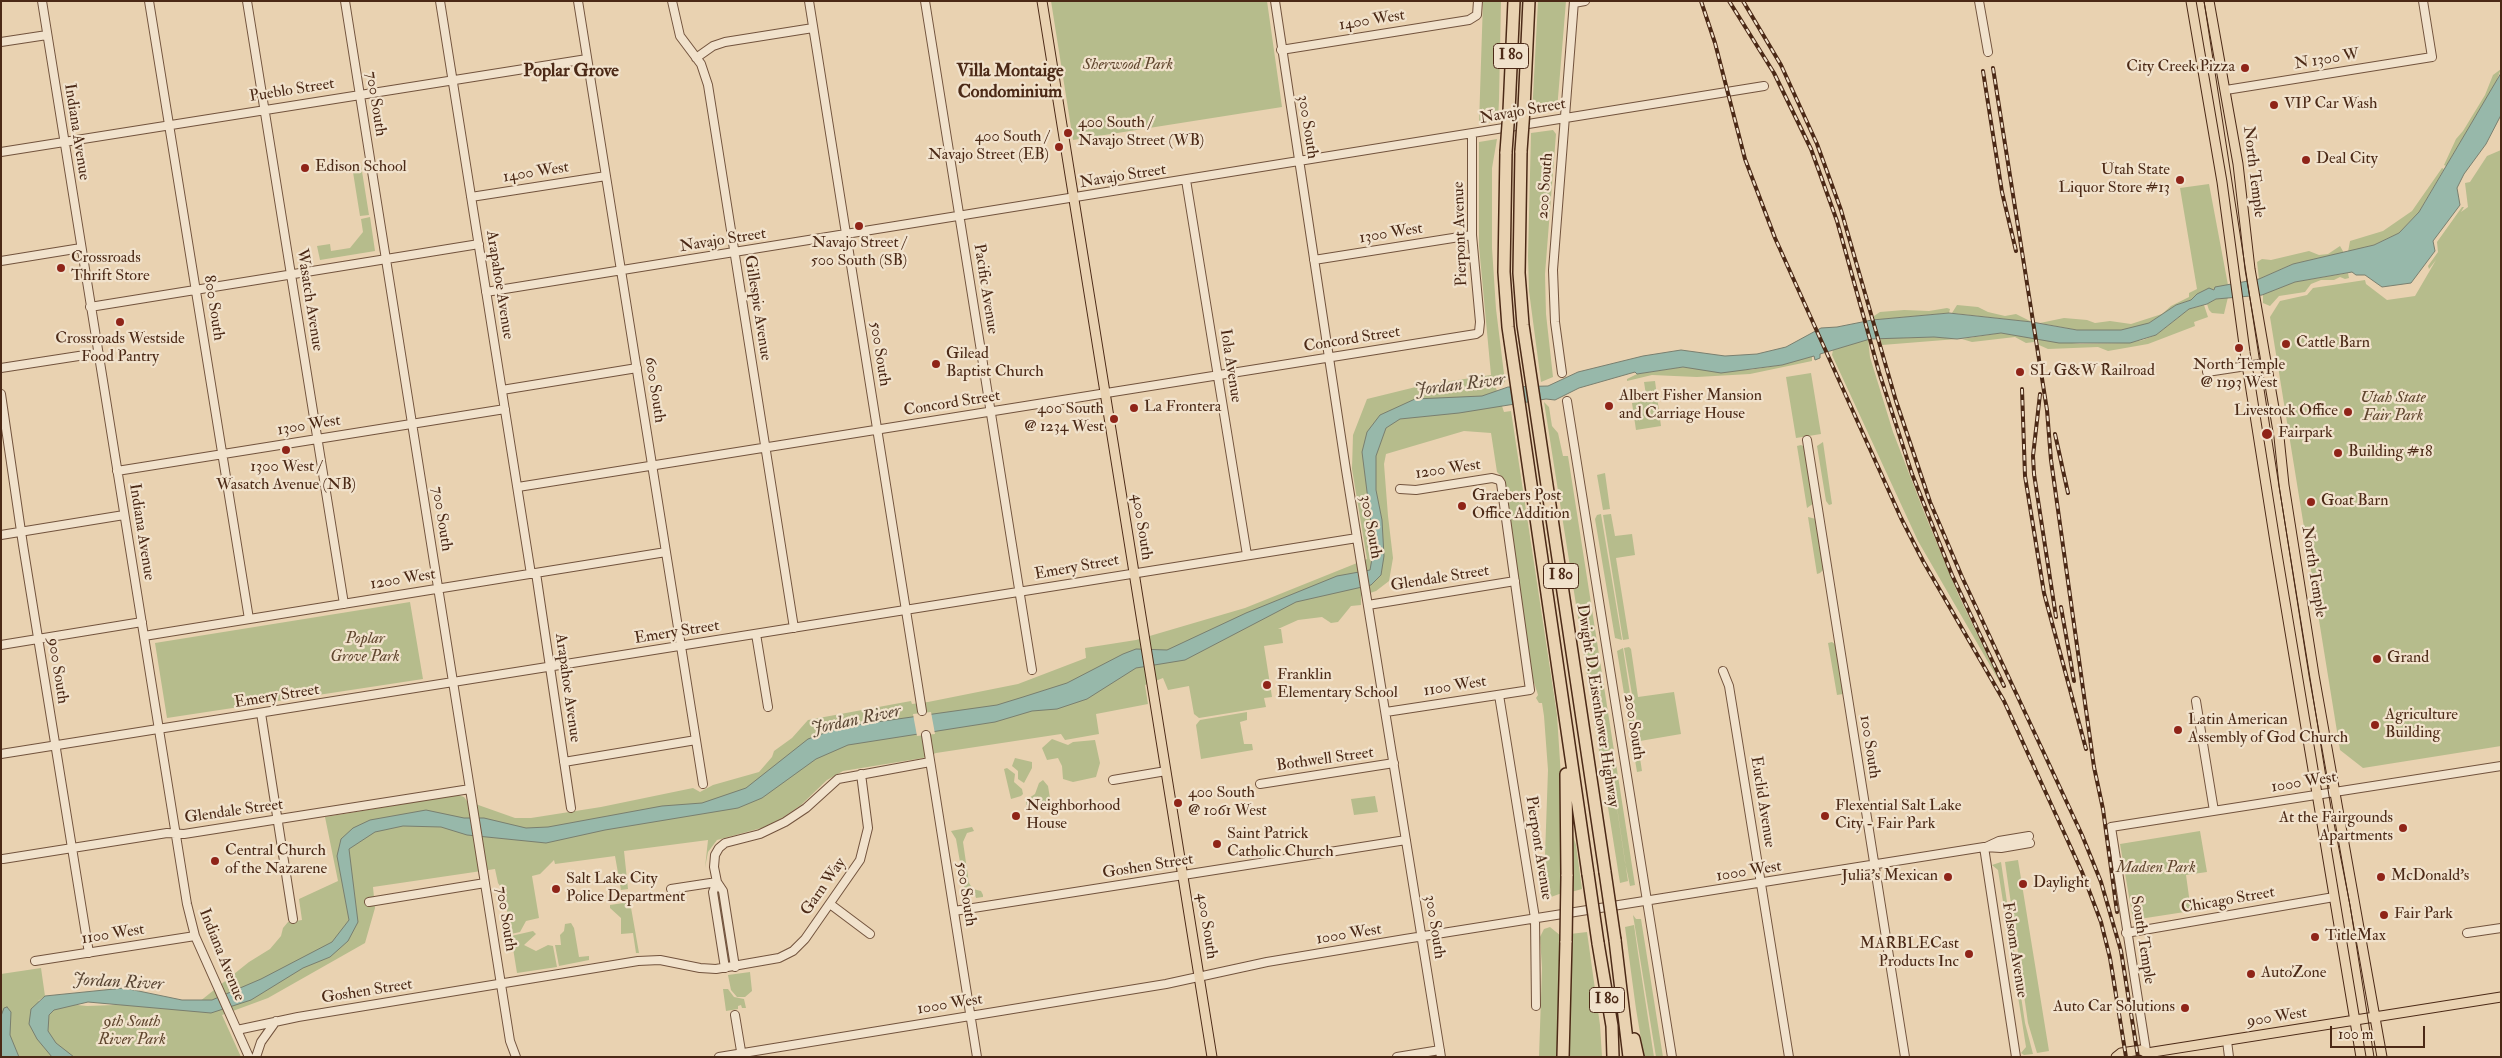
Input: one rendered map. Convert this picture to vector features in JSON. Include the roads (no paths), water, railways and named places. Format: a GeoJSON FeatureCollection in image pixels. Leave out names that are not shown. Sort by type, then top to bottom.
{"type":"FeatureCollection","features":[{"type":"Feature","properties":{"kind":"highway","name":"Dwight D. Eisenhower Highway"},"geometry":{"type":"LineString","coordinates":[[1514,1],[1506,152],[1504,272],[1515,376],[1563,709],[1612,1026],[1613,1057]]}},
{"type":"Feature","properties":{"kind":"highway","name":"Dwight D. Eisenhower Highway"},"geometry":{"type":"LineString","coordinates":[[1529,1],[1521,151],[1519,273],[1523,325],[1615,940],[1629,1057]]}},
{"type":"Feature","properties":{"kind":"highway"},"geometry":{"type":"LineString","coordinates":[[1562,1057],[1568,799],[1563,709]]}},
{"type":"Feature","properties":{"kind":"highway"},"geometry":{"type":"LineString","coordinates":[[1620,976],[1638,1057]]}},
{"type":"Feature","properties":{"kind":"main road","name":"400 South"},"geometry":{"type":"LineString","coordinates":[[1042,1],[1212,1057]]}},
{"type":"Feature","properties":{"kind":"main road","name":"North Temple"},"geometry":{"type":"LineString","coordinates":[[2190,1],[2222,182],[2247,366],[2361,1057]]}},
{"type":"Feature","properties":{"kind":"main road","name":"North Temple"},"geometry":{"type":"LineString","coordinates":[[2209,1],[2238,164],[2250,270],[2313,666],[2382,1057]]}},
{"type":"Feature","properties":{"kind":"main road","name":"900 West"},"geometry":{"type":"LineString","coordinates":[[2116,1057],[2121,1053],[2141,1050],[2146,1056],[2227,1041],[2501,997]]}},
{"type":"Feature","properties":{"kind":"street","name":"Indiana Avenue"},"geometry":{"type":"LineString","coordinates":[[42,1],[187,904],[195,936],[249,1057]]}},
{"type":"Feature","properties":{"kind":"street","name":"800 South"},"geometry":{"type":"LineString","coordinates":[[149,1],[249,619]]}},
{"type":"Feature","properties":{"kind":"street","name":"Wasatch Avenue"},"geometry":{"type":"LineString","coordinates":[[247,1],[344,604]]}},
{"type":"Feature","properties":{"kind":"street","name":"700 South"},"geometry":{"type":"LineString","coordinates":[[345,1],[510,1042],[509,1057]]}},
{"type":"Feature","properties":{"kind":"street","name":"Arapahoe Avenue"},"geometry":{"type":"LineString","coordinates":[[440,1],[505,409],[550,667],[571,808]]}},
{"type":"Feature","properties":{"kind":"street","name":"600 South"},"geometry":{"type":"LineString","coordinates":[[578,1],[703,784]]}},
{"type":"Feature","properties":{"kind":"street","name":"Gillespie Avenue"},"geometry":{"type":"LineString","coordinates":[[672,1],[680,36],[696,58],[706,77],[794,628]]}},
{"type":"Feature","properties":{"kind":"street","name":"500 South"},"geometry":{"type":"LineString","coordinates":[[809,1],[922,711]]}},
{"type":"Feature","properties":{"kind":"street","name":"Pacific Avenue"},"geometry":{"type":"LineString","coordinates":[[925,1],[1032,670]]}},
{"type":"Feature","properties":{"kind":"street","name":"300 South"},"geometry":{"type":"LineString","coordinates":[[1274,1],[1357,538],[1440,1053]]}},
{"type":"Feature","properties":{"kind":"street","name":"1400 West"},"geometry":{"type":"LineString","coordinates":[[1281,50],[1467,20],[1477,15],[1478,1]]}},
{"type":"Feature","properties":{"kind":"street"},"geometry":{"type":"LineString","coordinates":[[1574,2],[1586,1]]}},
{"type":"Feature","properties":{"kind":"street"},"geometry":{"type":"LineString","coordinates":[[1979,1],[1988,52]]}},
{"type":"Feature","properties":{"kind":"street","name":"N 1300 W"},"geometry":{"type":"LineString","coordinates":[[2226,90],[2432,57],[2423,1]]}},
{"type":"Feature","properties":{"kind":"street","name":"200 South"},"geometry":{"type":"LineString","coordinates":[[1562,373],[1555,322],[1553,270],[1574,2]]}},
{"type":"Feature","properties":{"kind":"street"},"geometry":{"type":"LineString","coordinates":[[696,58],[713,46],[725,42],[813,28]]}},
{"type":"Feature","properties":{"kind":"street"},"geometry":{"type":"LineString","coordinates":[[1,42],[47,35]]}},
{"type":"Feature","properties":{"kind":"street","name":"Pueblo Street"},"geometry":{"type":"LineString","coordinates":[[1,152],[360,94],[587,60]]}},
{"type":"Feature","properties":{"kind":"street","name":"Navajo Street"},"geometry":{"type":"LineString","coordinates":[[486,292],[1073,199],[1764,86]]}},
{"type":"Feature","properties":{"kind":"street","name":"Pierpont Avenue"},"geometry":{"type":"LineString","coordinates":[[1472,134],[1472,235],[1480,322],[1479,332]]}},
{"type":"Feature","properties":{"kind":"street","name":"1400 West"},"geometry":{"type":"LineString","coordinates":[[471,198],[606,176]]}},
{"type":"Feature","properties":{"kind":"street","name":"Iola Avenue"},"geometry":{"type":"LineString","coordinates":[[1186,180],[1247,555]]}},
{"type":"Feature","properties":{"kind":"street","name":"1300 West"},"geometry":{"type":"LineString","coordinates":[[1314,260],[1472,235]]}},
{"type":"Feature","properties":{"kind":"street"},"geometry":{"type":"LineString","coordinates":[[90,307],[479,244]]}},
{"type":"Feature","properties":{"kind":"street"},"geometry":{"type":"LineString","coordinates":[[1,260],[81,248]]}},
{"type":"Feature","properties":{"kind":"street","name":"Concord Street"},"geometry":{"type":"LineString","coordinates":[[518,487],[1479,332]]}},
{"type":"Feature","properties":{"kind":"street"},"geometry":{"type":"LineString","coordinates":[[1,368],[98,353]]}},
{"type":"Feature","properties":{"kind":"street"},"geometry":{"type":"LineString","coordinates":[[2207,372],[2266,363]]}},
{"type":"Feature","properties":{"kind":"street"},"geometry":{"type":"LineString","coordinates":[[502,390],[637,368]]}},
{"type":"Feature","properties":{"kind":"street","name":"900 South"},"geometry":{"type":"LineString","coordinates":[[1,394],[21,532],[89,953]]}},
{"type":"Feature","properties":{"kind":"street","name":"200 South"},"geometry":{"type":"LineString","coordinates":[[1567,401],[1672,1057]]}},
{"type":"Feature","properties":{"kind":"street","name":"1300 West"},"geometry":{"type":"LineString","coordinates":[[117,471],[505,409]]}},
{"type":"Feature","properties":{"kind":"street","name":"100 South"},"geometry":{"type":"LineString","coordinates":[[1807,440],[1905,1057]]}},
{"type":"Feature","properties":{"kind":"street","name":"1200 West"},"geometry":{"type":"LineString","coordinates":[[1400,489],[1416,490],[1492,478],[1499,480],[1502,488],[1515,581]]}},
{"type":"Feature","properties":{"kind":"street"},"geometry":{"type":"LineString","coordinates":[[1,535],[124,515]]}},
{"type":"Feature","properties":{"kind":"street","name":"Emery Street"},"geometry":{"type":"LineString","coordinates":[[1,754],[1357,538]]}},
{"type":"Feature","properties":{"kind":"street","name":"1200 West"},"geometry":{"type":"LineString","coordinates":[[144,636],[666,552]]}},
{"type":"Feature","properties":{"kind":"street","name":"Glendale Street"},"geometry":{"type":"LineString","coordinates":[[1368,605],[1515,581]]}},
{"type":"Feature","properties":{"kind":"street","name":"1100 West"},"geometry":{"type":"LineString","coordinates":[[1386,712],[1530,690],[1515,581]]}},
{"type":"Feature","properties":{"kind":"street"},"geometry":{"type":"LineString","coordinates":[[1,645],[142,622]]}},
{"type":"Feature","properties":{"kind":"street"},"geometry":{"type":"LineString","coordinates":[[756,634],[768,707]]}},
{"type":"Feature","properties":{"kind":"street","name":"Euclid Avenue"},"geometry":{"type":"LineString","coordinates":[[1723,671],[1729,686],[1789,1057]]}},
{"type":"Feature","properties":{"kind":"street","name":"Pierpont Avenue"},"geometry":{"type":"LineString","coordinates":[[1499,694],[1535,918],[1536,1006]]}},
{"type":"Feature","properties":{"kind":"street"},"geometry":{"type":"LineString","coordinates":[[2196,701],[2214,811]]}},
{"type":"Feature","properties":{"kind":"street"},"geometry":{"type":"LineString","coordinates":[[261,713],[293,919]]}},
{"type":"Feature","properties":{"kind":"street","name":"500 South"},"geometry":{"type":"LineString","coordinates":[[926,735],[977,1057]]}},
{"type":"Feature","properties":{"kind":"street"},"geometry":{"type":"LineString","coordinates":[[564,762],[696,740]]}},
{"type":"Feature","properties":{"kind":"street"},"geometry":{"type":"LineString","coordinates":[[725,968],[713,892],[716,882],[714,859],[722,845],[777,827],[800,813],[835,781],[860,774],[930,762]]}},
{"type":"Feature","properties":{"kind":"street","name":"Bothwell Street"},"geometry":{"type":"LineString","coordinates":[[1260,784],[1394,764]]}},
{"type":"Feature","properties":{"kind":"street","name":"1000 West"},"geometry":{"type":"LineString","coordinates":[[2111,827],[2501,766]]}},
{"type":"Feature","properties":{"kind":"street"},"geometry":{"type":"LineString","coordinates":[[1113,780],[1166,771]]}},
{"type":"Feature","properties":{"kind":"street","name":"Garn Way"},"geometry":{"type":"LineString","coordinates":[[725,968],[772,961],[793,950],[805,938],[856,867],[865,845],[868,820],[860,774]]}},
{"type":"Feature","properties":{"kind":"street","name":"Glendale Street"},"geometry":{"type":"LineString","coordinates":[[2,859],[278,820],[470,789]]}},
{"type":"Feature","properties":{"kind":"street","name":"South Temple"},"geometry":{"type":"LineString","coordinates":[[2111,827],[2146,1056]]}},
{"type":"Feature","properties":{"kind":"street","name":"Goshen Street"},"geometry":{"type":"LineString","coordinates":[[954,911],[1406,840]]}},
{"type":"Feature","properties":{"kind":"street","name":"1000 West"},"geometry":{"type":"LineString","coordinates":[[719,1057],[742,1055],[1199,977],[1267,962],[1984,847],[2001,848],[2029,840]]}},
{"type":"Feature","properties":{"kind":"street","name":"Folsom Avenue"},"geometry":{"type":"LineString","coordinates":[[1984,847],[2016,1057]]}},
{"type":"Feature","properties":{"kind":"street"},"geometry":{"type":"LineString","coordinates":[[671,889],[716,882]]}},
{"type":"Feature","properties":{"kind":"street"},"geometry":{"type":"LineString","coordinates":[[716,882],[723,891],[735,967]]}},
{"type":"Feature","properties":{"kind":"street"},"geometry":{"type":"LineString","coordinates":[[369,902],[485,883]]}},
{"type":"Feature","properties":{"kind":"street","name":"Chicago Street"},"geometry":{"type":"LineString","coordinates":[[2126,933],[2334,897]]}},
{"type":"Feature","properties":{"kind":"street"},"geometry":{"type":"LineString","coordinates":[[830,904],[870,934]]}},
{"type":"Feature","properties":{"kind":"street"},"geometry":{"type":"LineString","coordinates":[[2467,933],[2501,928]]}},
{"type":"Feature","properties":{"kind":"street","name":"1100 West"},"geometry":{"type":"LineString","coordinates":[[35,961],[195,936]]}},
{"type":"Feature","properties":{"kind":"street","name":"Goshen Street"},"geometry":{"type":"LineString","coordinates":[[237,1030],[276,1021],[653,960],[700,968],[725,968]]}},
{"type":"Feature","properties":{"kind":"street"},"geometry":{"type":"LineString","coordinates":[[735,1015],[742,1055]]}},
{"type":"Feature","properties":{"kind":"street"},"geometry":{"type":"LineString","coordinates":[[256,1057],[261,1042],[276,1021]]}},
{"type":"Feature","properties":{"kind":"street"},"geometry":{"type":"LineString","coordinates":[[2227,1041],[2229,1057]]}},
{"type":"Feature","properties":{"kind":"street","name":"700 South"},"geometry":{"type":"LineString","coordinates":[[510,1042],[516,1057]]}},
{"type":"Feature","properties":{"kind":"street"},"geometry":{"type":"LineString","coordinates":[[1397,1057],[1440,1053]]}},
{"type":"Feature","properties":{"kind":"tram line"},"geometry":{"type":"LineString","coordinates":[[2204,1],[2279,486],[2331,808],[2350,905],[2374,1057]]}},
{"type":"Feature","properties":{"kind":"railway"},"geometry":{"type":"LineString","coordinates":[[1701,1],[1715,43],[1745,159],[1775,238],[1901,518],[1923,561],[2004,701],[2082,872],[2101,922],[2110,958],[2126,1057]]}},
{"type":"Feature","properties":{"kind":"railway"},"geometry":{"type":"LineString","coordinates":[[1729,1],[1774,73],[1811,149],[1837,221],[1879,372],[1912,474],[1952,575],[2004,686]]}},
{"type":"Feature","properties":{"kind":"railway"},"geometry":{"type":"LineString","coordinates":[[1743,1],[1781,65],[1817,144],[1841,210],[1896,401],[1930,502],[1962,577],[2082,835],[2101,882],[2121,951],[2138,1057]]}},
{"type":"Feature","properties":{"kind":"railway"},"geometry":{"type":"LineString","coordinates":[[1993,68],[2047,410],[2051,460],[2094,767],[2103,809],[2117,912]]}},
{"type":"Feature","properties":{"kind":"railway"},"geometry":{"type":"LineString","coordinates":[[1983,71],[2002,192],[2016,251]]}},
{"type":"Feature","properties":{"kind":"railway"},"geometry":{"type":"LineString","coordinates":[[2022,389],[2025,476],[2044,593],[2086,749]]}},
{"type":"Feature","properties":{"kind":"railway"},"geometry":{"type":"LineString","coordinates":[[2040,394],[2033,456],[2034,474],[2056,617]]}},
{"type":"Feature","properties":{"kind":"railway"},"geometry":{"type":"LineString","coordinates":[[2055,434],[2068,493]]}},
{"type":"Feature","properties":{"kind":"railway"},"geometry":{"type":"LineString","coordinates":[[2061,607],[2074,681]]}},
{"type":"Feature","properties":{"kind":"place","name":"City Creek Pizza"},"geometry":{"type":"Point","coordinates":[2245,68]}},
{"type":"Feature","properties":{"kind":"place","name":"VIP Car Wash"},"geometry":{"type":"Point","coordinates":[2274,105]}},
{"type":"Feature","properties":{"kind":"place","name":"400 South / Navajo Street (WB)"},"geometry":{"type":"Point","coordinates":[1068,133]}},
{"type":"Feature","properties":{"kind":"place","name":"400 South / Navajo Street (EB)"},"geometry":{"type":"Point","coordinates":[1059,147]}},
{"type":"Feature","properties":{"kind":"place","name":"Deal City"},"geometry":{"type":"Point","coordinates":[2306,160]}},
{"type":"Feature","properties":{"kind":"place","name":"Edison School"},"geometry":{"type":"Point","coordinates":[305,168]}},
{"type":"Feature","properties":{"kind":"place","name":"Utah State Liquor Store #13"},"geometry":{"type":"Point","coordinates":[2180,180]}},
{"type":"Feature","properties":{"kind":"place","name":"Navajo Street / 500 South (SB)"},"geometry":{"type":"Point","coordinates":[859,226]}},
{"type":"Feature","properties":{"kind":"place","name":"Crossroads Thrift Store"},"geometry":{"type":"Point","coordinates":[61,268]}},
{"type":"Feature","properties":{"kind":"place","name":"Crossroads Westside Food Pantry"},"geometry":{"type":"Point","coordinates":[120,322]}},
{"type":"Feature","properties":{"kind":"place","name":"Cattle Barn"},"geometry":{"type":"Point","coordinates":[2286,344]}},
{"type":"Feature","properties":{"kind":"place","name":"North Temple @ 1193 West"},"geometry":{"type":"Point","coordinates":[2239,348]}},
{"type":"Feature","properties":{"kind":"place","name":"Gilead Baptist Church"},"geometry":{"type":"Point","coordinates":[936,364]}},
{"type":"Feature","properties":{"kind":"place","name":"SL G&W Railroad"},"geometry":{"type":"Point","coordinates":[2020,372]}},
{"type":"Feature","properties":{"kind":"place","name":"Albert Fisher Mansion and Carriage House"},"geometry":{"type":"Point","coordinates":[1609,406]}},
{"type":"Feature","properties":{"kind":"place","name":"La Frontera"},"geometry":{"type":"Point","coordinates":[1134,408]}},
{"type":"Feature","properties":{"kind":"place","name":"Livestock Office"},"geometry":{"type":"Point","coordinates":[2348,412]}},
{"type":"Feature","properties":{"kind":"place","name":"400 South @ 1234 West"},"geometry":{"type":"Point","coordinates":[1114,419]}},
{"type":"Feature","properties":{"kind":"place","name":"Fairpark"},"geometry":{"type":"Point","coordinates":[2267,434]}},
{"type":"Feature","properties":{"kind":"place","name":"1300 West / Wasatch Avenue (NB)"},"geometry":{"type":"Point","coordinates":[286,450]}},
{"type":"Feature","properties":{"kind":"place","name":"Building #18"},"geometry":{"type":"Point","coordinates":[2338,453]}},
{"type":"Feature","properties":{"kind":"place","name":"Goat Barn"},"geometry":{"type":"Point","coordinates":[2311,502]}},
{"type":"Feature","properties":{"kind":"place","name":"Graebers Post Office Addition"},"geometry":{"type":"Point","coordinates":[1462,506]}},
{"type":"Feature","properties":{"kind":"place","name":"Grand"},"geometry":{"type":"Point","coordinates":[2377,659]}},
{"type":"Feature","properties":{"kind":"place","name":"Franklin Elementary School"},"geometry":{"type":"Point","coordinates":[1267,685]}},
{"type":"Feature","properties":{"kind":"place","name":"Agriculture Building"},"geometry":{"type":"Point","coordinates":[2375,725]}},
{"type":"Feature","properties":{"kind":"place","name":"Latin American Assembly of God Church"},"geometry":{"type":"Point","coordinates":[2178,730]}},
{"type":"Feature","properties":{"kind":"place","name":"400 South @ 1061 West"},"geometry":{"type":"Point","coordinates":[1178,803]}},
{"type":"Feature","properties":{"kind":"place","name":"Neighborhood House"},"geometry":{"type":"Point","coordinates":[1016,816]}},
{"type":"Feature","properties":{"kind":"place","name":"Flexential Salt Lake City - Fair Park"},"geometry":{"type":"Point","coordinates":[1825,816]}},
{"type":"Feature","properties":{"kind":"place","name":"At the Fairgounds Apartments"},"geometry":{"type":"Point","coordinates":[2403,828]}},
{"type":"Feature","properties":{"kind":"place","name":"Saint Patrick Catholic Church"},"geometry":{"type":"Point","coordinates":[1217,844]}},
{"type":"Feature","properties":{"kind":"place","name":"Central Church of the Nazarene"},"geometry":{"type":"Point","coordinates":[215,861]}},
{"type":"Feature","properties":{"kind":"place","name":"Julia's Mexican"},"geometry":{"type":"Point","coordinates":[1948,877]}},
{"type":"Feature","properties":{"kind":"place","name":"McDonald's"},"geometry":{"type":"Point","coordinates":[2381,877]}},
{"type":"Feature","properties":{"kind":"place","name":"Daylight"},"geometry":{"type":"Point","coordinates":[2023,884]}},
{"type":"Feature","properties":{"kind":"place","name":"Salt Lake City Police Department"},"geometry":{"type":"Point","coordinates":[556,889]}},
{"type":"Feature","properties":{"kind":"place","name":"Fair Park"},"geometry":{"type":"Point","coordinates":[2384,915]}},
{"type":"Feature","properties":{"kind":"place","name":"TitleMax"},"geometry":{"type":"Point","coordinates":[2315,937]}},
{"type":"Feature","properties":{"kind":"place","name":"MARBLECast Products Inc"},"geometry":{"type":"Point","coordinates":[1969,954]}},
{"type":"Feature","properties":{"kind":"place","name":"AutoZone"},"geometry":{"type":"Point","coordinates":[2251,974]}},
{"type":"Feature","properties":{"kind":"place","name":"Auto Car Solutions"},"geometry":{"type":"Point","coordinates":[2185,1008]}},
{"type":"Feature","properties":{"kind":"district","name":"Poplar Grove"},"geometry":{"type":"Point","coordinates":[571,72]}},
{"type":"Feature","properties":{"kind":"district","name":"Villa Montaige Condominium"},"geometry":{"type":"Point","coordinates":[1010,82]}},
{"type":"Feature","properties":{"kind":"park label","name":"Sherwood Park"},"geometry":{"type":"Point","coordinates":[1128,66]}},
{"type":"Feature","properties":{"kind":"park label","name":"Utah State Fair Park"},"geometry":{"type":"Point","coordinates":[2393,408]}},
{"type":"Feature","properties":{"kind":"park label","name":"Poplar Grove Park"},"geometry":{"type":"Point","coordinates":[365,649]}},
{"type":"Feature","properties":{"kind":"park label","name":"Madsen Park"},"geometry":{"type":"Point","coordinates":[2156,869]}},
{"type":"Feature","properties":{"kind":"park label","name":"9th South River Park"},"geometry":{"type":"Point","coordinates":[132,1032]}},
{"type":"Feature","properties":{"kind":"water label","name":"Jordan River"},"geometry":{"type":"Point","coordinates":[1460,386]}},
{"type":"Feature","properties":{"kind":"water label","name":"Jordan River"},"geometry":{"type":"Point","coordinates":[856,721]}},
{"type":"Feature","properties":{"kind":"water label","name":"Jordan River"},"geometry":{"type":"Point","coordinates":[118,983]}}]}
